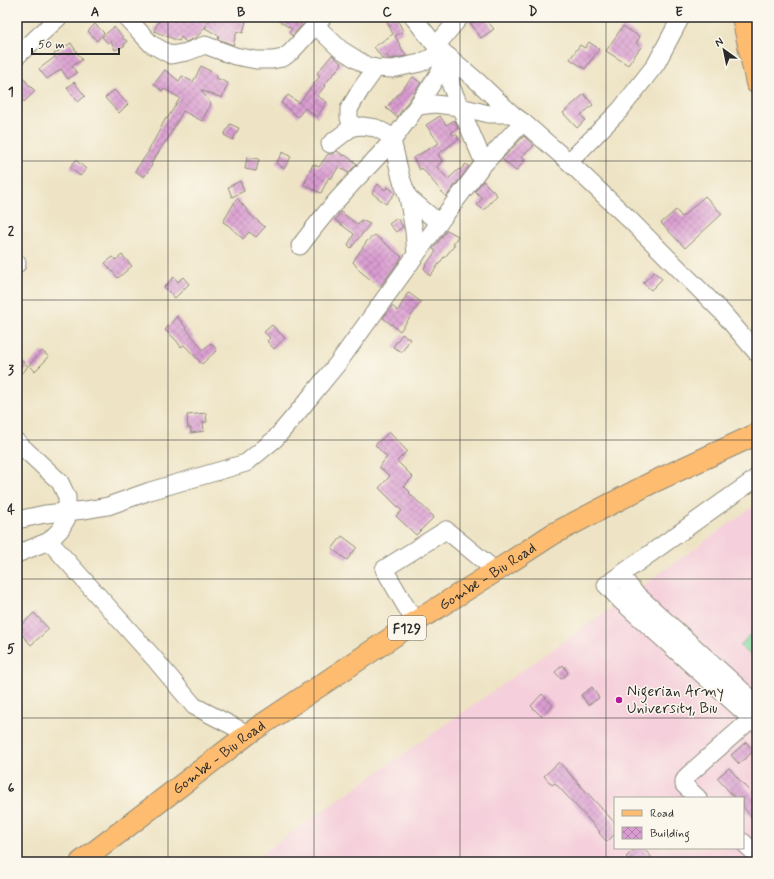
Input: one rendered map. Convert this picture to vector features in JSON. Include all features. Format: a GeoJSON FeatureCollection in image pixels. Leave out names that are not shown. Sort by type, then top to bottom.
{"type":"FeatureCollection","features":[{"type":"Feature","properties":{"kind":"highway"},"geometry":{"type":"LineString","coordinates":[[743,17],[757,83]]}},
{"type":"Feature","properties":{"kind":"main road","name":"Gombe - Biu Road"},"geometry":{"type":"LineString","coordinates":[[81,862],[248,734],[415,622],[560,530],[651,483],[757,434]]}},
{"type":"Feature","properties":{"kind":"street"},"geometry":{"type":"LineString","coordinates":[[17,56],[59,17]]}},
{"type":"Feature","properties":{"kind":"street"},"geometry":{"type":"LineString","coordinates":[[126,17],[151,44],[171,55],[187,52],[205,44],[234,56],[256,60],[283,58],[291,52],[319,21],[340,49],[367,66],[392,69],[420,63],[443,52]]}},
{"type":"Feature","properties":{"kind":"street"},"geometry":{"type":"LineString","coordinates":[[413,17],[443,52],[569,162],[630,220],[717,307],[757,353]]}},
{"type":"Feature","properties":{"kind":"street"},"geometry":{"type":"LineString","coordinates":[[300,246],[323,216],[392,140],[418,106],[460,17]]}},
{"type":"Feature","properties":{"kind":"street"},"geometry":{"type":"LineString","coordinates":[[569,162],[620,110],[656,64],[681,17]]}},
{"type":"Feature","properties":{"kind":"street"},"geometry":{"type":"LineString","coordinates":[[443,52],[451,86],[484,163]]}},
{"type":"Feature","properties":{"kind":"street"},"geometry":{"type":"LineString","coordinates":[[352,127],[349,118],[349,109],[376,68]]}},
{"type":"Feature","properties":{"kind":"street"},"geometry":{"type":"LineString","coordinates":[[418,106],[435,104],[518,118]]}},
{"type":"Feature","properties":{"kind":"street"},"geometry":{"type":"LineString","coordinates":[[17,520],[45,514],[108,506],[150,491],[246,464],[275,439],[338,363],[439,223],[518,118]]}},
{"type":"Feature","properties":{"kind":"street"},"geometry":{"type":"LineString","coordinates":[[330,144],[352,127],[362,126],[376,128],[387,134],[392,140],[408,197],[414,231],[416,255]]}},
{"type":"Feature","properties":{"kind":"street"},"geometry":{"type":"LineString","coordinates":[[408,197],[439,223]]}},
{"type":"Feature","properties":{"kind":"street"},"geometry":{"type":"LineString","coordinates":[[17,442],[60,482],[67,497],[66,518],[60,530],[50,541],[17,554]]}},
{"type":"Feature","properties":{"kind":"street"},"geometry":{"type":"LineString","coordinates":[[697,797],[684,785],[684,781],[687,776],[755,719],[621,601],[606,585],[757,477]]}},
{"type":"Feature","properties":{"kind":"street"},"geometry":{"type":"LineString","coordinates":[[415,622],[384,569],[446,530],[496,571]]}},
{"type":"Feature","properties":{"kind":"street"},"geometry":{"type":"LineString","coordinates":[[50,541],[153,657],[194,706],[248,734]]}},
{"type":"Feature","properties":{"kind":"street"},"geometry":{"type":"LineString","coordinates":[[621,575],[634,592],[757,704]]}},
{"type":"Feature","properties":{"kind":"street"},"geometry":{"type":"LineString","coordinates":[[744,843],[757,855]]}},
{"type":"Feature","properties":{"kind":"shaded area","name":"Nigerian Army University, Biu"},"geometry":{"type":"Polygon","coordinates":[[[757,504],[757,862],[250,862],[634,592],[757,504]]]}},
{"type":"Feature","properties":{"kind":"green space"},"geometry":{"type":"Polygon","coordinates":[[[757,626],[757,660],[740,646],[757,626]]]}},
{"type":"Feature","properties":{"kind":"building"},"geometry":{"type":"Polygon","coordinates":[[[161,17],[196,17],[208,23],[211,17],[247,17],[243,33],[237,31],[233,45],[218,39],[219,36],[205,28],[207,25],[197,37],[186,42],[181,37],[179,41],[161,34],[154,31],[161,17]]]}},
{"type":"Feature","properties":{"kind":"building"},"geometry":{"type":"Polygon","coordinates":[[[272,17],[294,17],[302,25],[292,36],[289,32],[292,29],[272,17]]]}},
{"type":"Feature","properties":{"kind":"building"},"geometry":{"type":"Polygon","coordinates":[[[385,17],[396,17],[403,31],[395,36],[406,56],[389,59],[387,55],[382,58],[374,47],[393,34],[385,17]]]}},
{"type":"Feature","properties":{"kind":"building"},"geometry":{"type":"Polygon","coordinates":[[[470,17],[484,17],[494,29],[481,38],[469,21],[470,17]]]}},
{"type":"Feature","properties":{"kind":"building"},"geometry":{"type":"Polygon","coordinates":[[[95,24],[104,33],[97,41],[88,31],[95,24]]]}},
{"type":"Feature","properties":{"kind":"building"},"geometry":{"type":"Polygon","coordinates":[[[623,26],[640,37],[636,43],[641,47],[628,65],[606,51],[623,26]]]}},
{"type":"Feature","properties":{"kind":"building"},"geometry":{"type":"Polygon","coordinates":[[[114,27],[123,37],[122,38],[127,41],[124,46],[115,50],[111,41],[108,43],[102,37],[114,27]]]}},
{"type":"Feature","properties":{"kind":"building"},"geometry":{"type":"Polygon","coordinates":[[[589,42],[599,49],[585,69],[570,59],[580,45],[585,48],[589,42]]]}},
{"type":"Feature","properties":{"kind":"building"},"geometry":{"type":"Polygon","coordinates":[[[71,43],[82,60],[72,66],[77,73],[68,79],[61,69],[47,79],[39,69],[55,57],[54,54],[71,43]]]}},
{"type":"Feature","properties":{"kind":"building"},"geometry":{"type":"Polygon","coordinates":[[[332,55],[342,64],[324,85],[325,86],[317,96],[327,102],[317,117],[305,108],[298,117],[281,103],[288,95],[299,103],[320,76],[317,73],[332,55]]]}},
{"type":"Feature","properties":{"kind":"building"},"geometry":{"type":"Polygon","coordinates":[[[201,66],[217,75],[216,78],[228,83],[222,98],[201,90],[211,104],[202,121],[183,111],[144,177],[135,171],[149,151],[166,118],[167,119],[180,98],[164,89],[162,91],[154,84],[165,70],[179,81],[182,76],[193,82],[201,66]]]}},
{"type":"Feature","properties":{"kind":"building"},"geometry":{"type":"Polygon","coordinates":[[[17,70],[35,91],[24,102],[17,94],[20,92],[17,87],[17,70]]]}},
{"type":"Feature","properties":{"kind":"building"},"geometry":{"type":"Polygon","coordinates":[[[413,77],[421,83],[397,117],[386,108],[413,77]]]}},
{"type":"Feature","properties":{"kind":"building"},"geometry":{"type":"Polygon","coordinates":[[[74,82],[85,96],[78,102],[67,88],[74,82]]]}},
{"type":"Feature","properties":{"kind":"building"},"geometry":{"type":"Polygon","coordinates":[[[114,90],[128,104],[119,113],[105,98],[114,90]]]}},
{"type":"Feature","properties":{"kind":"building"},"geometry":{"type":"Polygon","coordinates":[[[584,94],[593,105],[581,115],[585,120],[577,128],[563,113],[584,94]]]}},
{"type":"Feature","properties":{"kind":"building"},"geometry":{"type":"Polygon","coordinates":[[[440,116],[446,125],[455,120],[458,128],[451,133],[453,135],[456,134],[459,139],[438,154],[442,161],[437,167],[448,179],[466,164],[469,167],[446,197],[422,168],[420,170],[413,158],[439,143],[426,125],[440,116]]]}},
{"type":"Feature","properties":{"kind":"building"},"geometry":{"type":"Polygon","coordinates":[[[230,124],[239,128],[233,140],[224,135],[230,124]]]}},
{"type":"Feature","properties":{"kind":"building"},"geometry":{"type":"Polygon","coordinates":[[[524,136],[534,146],[521,157],[525,160],[516,171],[502,159],[524,136]]]}},
{"type":"Feature","properties":{"kind":"building"},"geometry":{"type":"Polygon","coordinates":[[[337,151],[357,164],[348,173],[339,166],[331,179],[329,177],[321,193],[304,185],[313,164],[319,167],[328,154],[332,154],[337,151]]]}},
{"type":"Feature","properties":{"kind":"building"},"geometry":{"type":"Polygon","coordinates":[[[283,152],[291,157],[284,169],[276,163],[283,152]]]}},
{"type":"Feature","properties":{"kind":"building"},"geometry":{"type":"Polygon","coordinates":[[[247,157],[259,159],[256,171],[245,169],[247,157]]]}},
{"type":"Feature","properties":{"kind":"building"},"geometry":{"type":"Polygon","coordinates":[[[76,160],[86,169],[80,176],[70,167],[76,160]]]}},
{"type":"Feature","properties":{"kind":"building"},"geometry":{"type":"Polygon","coordinates":[[[240,181],[244,191],[232,197],[228,187],[240,181]]]}},
{"type":"Feature","properties":{"kind":"building"},"geometry":{"type":"Polygon","coordinates":[[[483,181],[497,195],[484,210],[477,205],[482,198],[475,191],[483,181]]]}},
{"type":"Feature","properties":{"kind":"building"},"geometry":{"type":"Polygon","coordinates":[[[378,184],[385,190],[388,187],[395,193],[386,204],[372,193],[378,184]]]}},
{"type":"Feature","properties":{"kind":"building"},"geometry":{"type":"Polygon","coordinates":[[[705,196],[722,214],[685,248],[661,223],[676,210],[682,217],[705,196]]]}},
{"type":"Feature","properties":{"kind":"building"},"geometry":{"type":"Polygon","coordinates":[[[237,198],[252,216],[265,227],[256,237],[249,232],[243,239],[223,222],[237,198]]]}},
{"type":"Feature","properties":{"kind":"building"},"geometry":{"type":"Polygon","coordinates":[[[341,212],[358,225],[361,220],[370,224],[351,248],[348,245],[354,234],[335,220],[341,212]]]}},
{"type":"Feature","properties":{"kind":"building"},"geometry":{"type":"Polygon","coordinates":[[[397,218],[403,227],[396,232],[389,224],[397,218]]]}},
{"type":"Feature","properties":{"kind":"building"},"geometry":{"type":"Polygon","coordinates":[[[447,230],[458,236],[453,244],[455,245],[430,276],[424,268],[436,251],[433,249],[447,230]]]}},
{"type":"Feature","properties":{"kind":"building"},"geometry":{"type":"Polygon","coordinates":[[[375,235],[402,257],[380,287],[360,271],[353,262],[367,241],[375,235]]]}},
{"type":"Feature","properties":{"kind":"building"},"geometry":{"type":"Polygon","coordinates":[[[122,255],[132,266],[118,278],[105,263],[113,257],[116,260],[122,255]]]}},
{"type":"Feature","properties":{"kind":"building"},"geometry":{"type":"Polygon","coordinates":[[[654,272],[662,279],[651,290],[643,283],[654,272]]]}},
{"type":"Feature","properties":{"kind":"building"},"geometry":{"type":"Polygon","coordinates":[[[174,277],[178,282],[183,277],[189,284],[175,298],[164,287],[174,277]]]}},
{"type":"Feature","properties":{"kind":"building"},"geometry":{"type":"Polygon","coordinates":[[[409,293],[421,302],[400,331],[383,318],[392,306],[398,311],[409,293]]]}},
{"type":"Feature","properties":{"kind":"building"},"geometry":{"type":"Polygon","coordinates":[[[177,316],[203,350],[211,343],[217,350],[202,364],[184,345],[181,347],[165,330],[177,316]]]}},
{"type":"Feature","properties":{"kind":"building"},"geometry":{"type":"Polygon","coordinates":[[[272,325],[285,338],[274,349],[267,341],[270,338],[264,332],[272,325]]]}},
{"type":"Feature","properties":{"kind":"building"},"geometry":{"type":"Polygon","coordinates":[[[402,334],[410,339],[402,352],[393,347],[402,334]]]}},
{"type":"Feature","properties":{"kind":"building"},"geometry":{"type":"Polygon","coordinates":[[[42,351],[49,357],[35,371],[29,365],[42,351]]]}},
{"type":"Feature","properties":{"kind":"building"},"geometry":{"type":"Polygon","coordinates":[[[17,357],[28,366],[23,373],[17,368],[17,357]]]}},
{"type":"Feature","properties":{"kind":"building"},"geometry":{"type":"Polygon","coordinates":[[[206,413],[207,422],[203,422],[204,431],[191,433],[191,428],[188,428],[187,415],[206,413]]]}},
{"type":"Feature","properties":{"kind":"building"},"geometry":{"type":"Polygon","coordinates":[[[389,432],[407,451],[397,461],[413,477],[404,486],[410,492],[409,493],[434,517],[416,535],[396,516],[402,511],[379,488],[390,476],[379,467],[387,457],[375,445],[389,432]]]}},
{"type":"Feature","properties":{"kind":"building"},"geometry":{"type":"Polygon","coordinates":[[[342,536],[357,547],[347,560],[332,549],[342,536]]]}},
{"type":"Feature","properties":{"kind":"building"},"geometry":{"type":"Polygon","coordinates":[[[34,613],[49,629],[31,645],[17,629],[34,613]]]}},
{"type":"Feature","properties":{"kind":"building"},"geometry":{"type":"Polygon","coordinates":[[[563,665],[568,673],[561,679],[555,672],[563,665]]]}},
{"type":"Feature","properties":{"kind":"building"},"geometry":{"type":"Polygon","coordinates":[[[592,687],[599,698],[588,705],[581,695],[592,687]]]}},
{"type":"Feature","properties":{"kind":"building"},"geometry":{"type":"Polygon","coordinates":[[[542,694],[553,705],[541,716],[531,706],[542,694]]]}},
{"type":"Feature","properties":{"kind":"building"},"geometry":{"type":"Polygon","coordinates":[[[746,742],[754,751],[739,764],[731,755],[746,742]]]}},
{"type":"Feature","properties":{"kind":"building"},"geometry":{"type":"Polygon","coordinates":[[[559,762],[614,822],[614,835],[607,842],[599,833],[600,832],[555,783],[552,785],[544,776],[559,762]]]}},
{"type":"Feature","properties":{"kind":"building"},"geometry":{"type":"Polygon","coordinates":[[[729,768],[757,800],[757,823],[744,808],[744,797],[734,797],[717,778],[729,768]]]}},
{"type":"Feature","properties":{"kind":"building"},"geometry":{"type":"Polygon","coordinates":[[[635,849],[644,849],[656,862],[631,862],[626,857],[635,849]]]}},
{"type":"Feature","properties":{"kind":"place","name":"Nigerian Army University, Biu"},"geometry":{"type":"Point","coordinates":[619,700]}}]}
